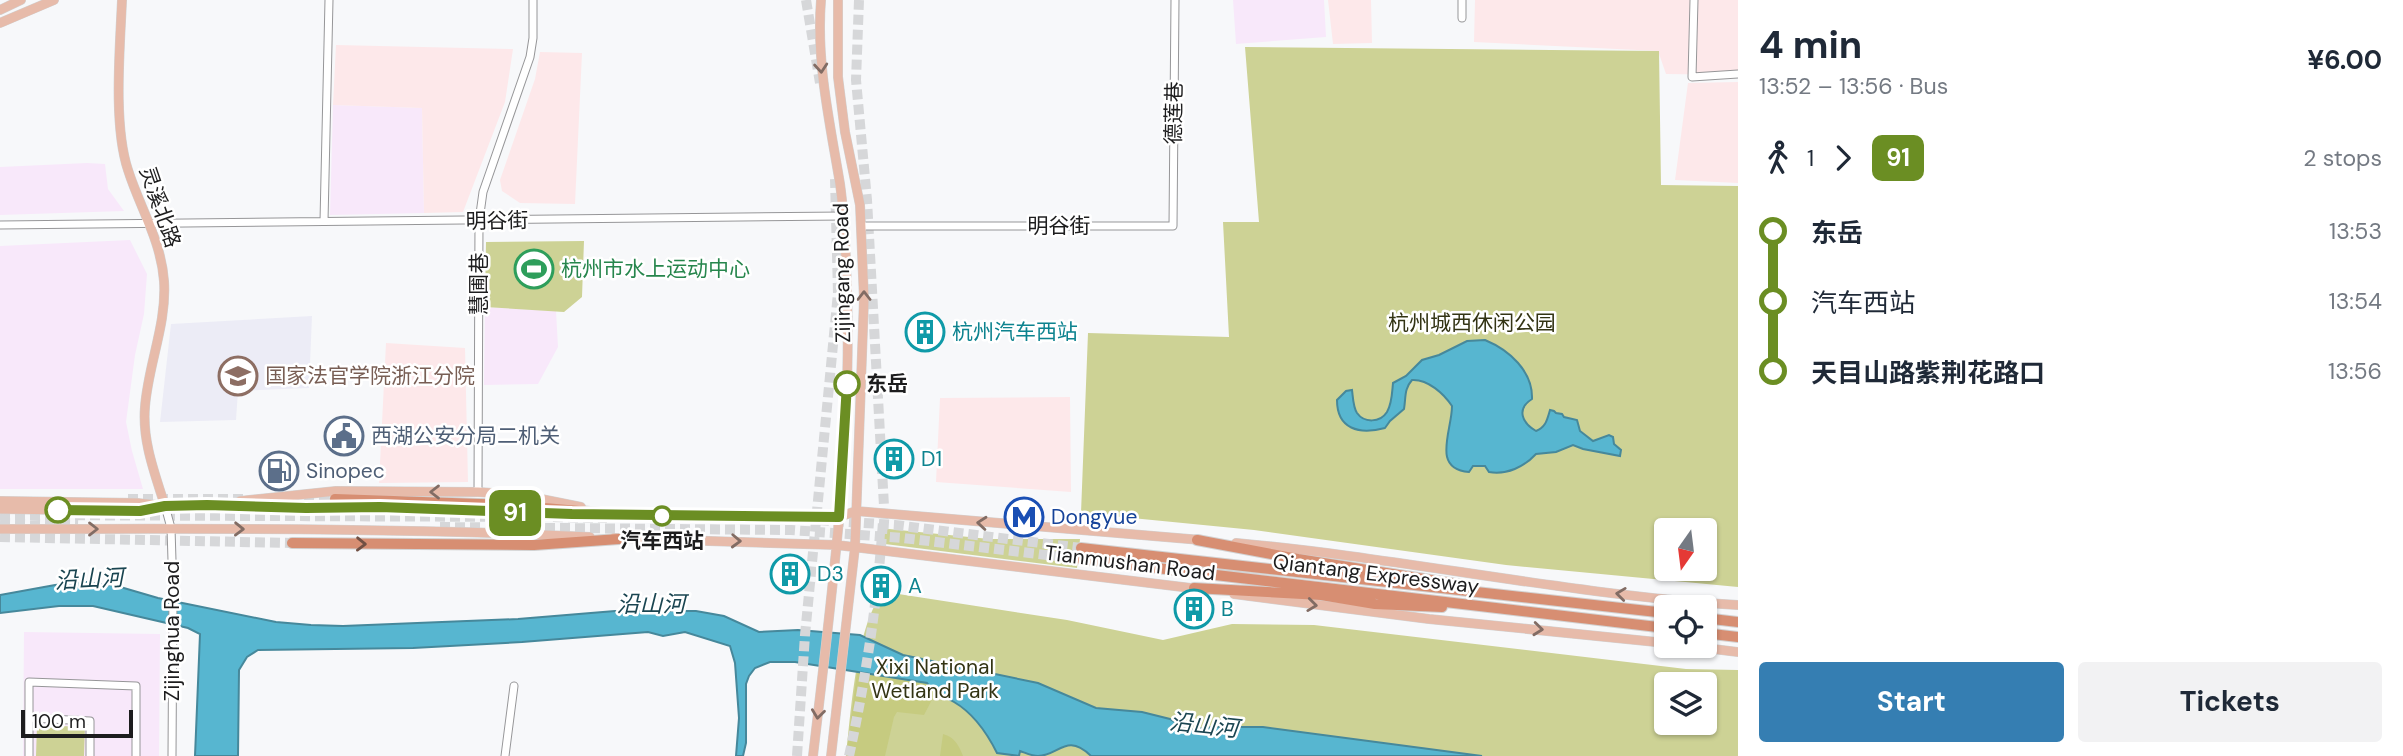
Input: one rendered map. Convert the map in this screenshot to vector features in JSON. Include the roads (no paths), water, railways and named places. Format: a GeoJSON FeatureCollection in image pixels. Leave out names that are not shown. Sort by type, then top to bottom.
{"type":"FeatureCollection","features":[{"type":"Feature","properties":{"kind":"highway"},"geometry":{"type":"LineString","coordinates":[[335,499],[511,506],[624,515]]}},
{"type":"Feature","properties":{"kind":"highway"},"geometry":{"type":"LineString","coordinates":[[292,543],[522,545],[619,538]]}},
{"type":"Feature","properties":{"kind":"highway"},"geometry":{"type":"LineString","coordinates":[[1196,540],[1298,559],[1447,581],[1506,594]]}},
{"type":"Feature","properties":{"kind":"highway","name":"Qiantang Expressway"},"geometry":{"type":"LineString","coordinates":[[1654,612],[1506,594],[1080,553],[1304,584],[1654,627]]}},
{"type":"Feature","properties":{"kind":"highway"},"geometry":{"type":"LineString","coordinates":[[1194,588],[1321,595],[1375,604],[1503,609]]}},
{"type":"Feature","properties":{"kind":"highway"},"geometry":{"type":"LineString","coordinates":[[1717,620],[1738,622]]}},
{"type":"Feature","properties":{"kind":"highway"},"geometry":{"type":"LineString","coordinates":[[1717,635],[1738,637]]}},
{"type":"Feature","properties":{"kind":"main road"},"geometry":{"type":"LineString","coordinates":[[0,10],[21,0]]}},
{"type":"Feature","properties":{"kind":"main road"},"geometry":{"type":"LineString","coordinates":[[0,23],[54,0]]}},
{"type":"Feature","properties":{"kind":"main road","name":"灵溪北路"},"geometry":{"type":"LineString","coordinates":[[122,0],[121,140],[128,169],[150,222],[161,258],[164,283],[159,331],[144,409],[146,439],[165,506]]}},
{"type":"Feature","properties":{"kind":"main road","name":"Zijingang Road"},"geometry":{"type":"LineString","coordinates":[[813,756],[837,545],[847,364],[844,216],[820,57],[821,0]]}},
{"type":"Feature","properties":{"kind":"main road","name":"Zijingang Road"},"geometry":{"type":"LineString","coordinates":[[831,756],[855,547],[864,299],[860,205],[845,132],[838,77],[838,0]]}},
{"type":"Feature","properties":{"kind":"main road","name":"Tianmushan Road"},"geometry":{"type":"LineString","coordinates":[[207,505],[336,491],[478,492],[521,495],[624,515]]}},
{"type":"Feature","properties":{"kind":"main road"},"geometry":{"type":"LineString","coordinates":[[0,500],[165,506]]}},
{"type":"Feature","properties":{"kind":"main road","name":"Tianmushan Road"},"geometry":{"type":"LineString","coordinates":[[0,509],[140,511],[165,506],[207,505],[380,507],[494,513],[839,517],[856,511],[1310,550],[1385,559],[1517,582],[1640,597],[1738,605]]}},
{"type":"Feature","properties":{"kind":"main road","name":"Tianmushan Road"},"geometry":{"type":"LineString","coordinates":[[0,529],[170,528],[499,533],[837,545],[1352,610],[1654,642]]}},
{"type":"Feature","properties":{"kind":"main road"},"geometry":{"type":"LineString","coordinates":[[1717,649],[1738,652]]}},
{"type":"Feature","properties":{"kind":"street"},"geometry":{"type":"LineString","coordinates":[[324,221],[329,0]]}},
{"type":"Feature","properties":{"kind":"street","name":"慧圃巷"},"geometry":{"type":"LineString","coordinates":[[478,492],[479,221],[483,192],[530,57],[533,0]]}},
{"type":"Feature","properties":{"kind":"street","name":"德莲巷"},"geometry":{"type":"LineString","coordinates":[[1172,226],[1175,0]]}},
{"type":"Feature","properties":{"kind":"street"},"geometry":{"type":"LineString","coordinates":[[1462,0],[1462,18]]}},
{"type":"Feature","properties":{"kind":"street"},"geometry":{"type":"LineString","coordinates":[[1694,0],[1692,77],[1738,74]]}},
{"type":"Feature","properties":{"kind":"street","name":"明谷街"},"geometry":{"type":"LineString","coordinates":[[0,225],[844,216]]}},
{"type":"Feature","properties":{"kind":"street","name":"明谷街"},"geometry":{"type":"LineString","coordinates":[[862,226],[1172,226]]}},
{"type":"Feature","properties":{"kind":"street","name":"Zijinghua Road"},"geometry":{"type":"LineString","coordinates":[[165,506],[170,528],[173,593],[172,756]]}},
{"type":"Feature","properties":{"kind":"street"},"geometry":{"type":"LineString","coordinates":[[29,756],[29,682],[136,686],[136,756]]}},
{"type":"Feature","properties":{"kind":"street"},"geometry":{"type":"LineString","coordinates":[[505,756],[514,686]]}},
{"type":"Feature","properties":{"kind":"street"},"geometry":{"type":"LineString","coordinates":[[29,718],[90,721],[90,756]]}},
{"type":"Feature","properties":{"kind":"water"},"geometry":{"type":"Polygon","coordinates":[[[1485,340],[1511,356],[1524,371],[1532,399],[1524,407],[1523,416],[1531,428],[1536,431],[1542,427],[1550,410],[1554,411],[1577,420],[1580,431],[1593,441],[1609,435],[1613,437],[1614,444],[1621,450],[1620,456],[1573,445],[1556,452],[1536,454],[1526,463],[1509,471],[1489,472],[1485,466],[1473,466],[1469,472],[1457,469],[1450,464],[1446,447],[1452,406],[1435,388],[1418,380],[1409,383],[1404,409],[1385,428],[1358,430],[1351,428],[1341,418],[1337,400],[1346,391],[1352,390],[1355,408],[1360,416],[1376,420],[1384,416],[1389,409],[1393,383],[1406,376],[1422,360],[1467,341],[1485,340]]]}},
{"type":"Feature","properties":{"kind":"water"},"geometry":{"type":"Polygon","coordinates":[[[87,582],[117,586],[158,598],[276,622],[311,625],[518,619],[615,611],[696,611],[724,616],[759,632],[798,630],[860,635],[903,655],[1038,683],[1096,708],[1142,712],[1170,719],[1187,730],[1263,727],[1482,756],[1091,756],[1082,749],[1069,745],[1038,756],[1020,751],[1019,756],[997,753],[973,718],[927,683],[795,662],[770,662],[755,668],[746,684],[746,743],[743,756],[736,756],[739,718],[735,663],[730,646],[685,632],[663,636],[648,632],[413,648],[258,650],[247,657],[239,670],[238,756],[195,756],[200,634],[188,628],[93,606],[59,606],[0,613],[0,595],[87,582]]]}},
{"type":"Feature","properties":{"kind":"tunnel"},"geometry":{"type":"LineString","coordinates":[[806,0],[820,83]]}},
{"type":"Feature","properties":{"kind":"tunnel"},"geometry":{"type":"LineString","coordinates":[[849,756],[871,632],[884,506],[867,200],[856,80],[859,0]]}},
{"type":"Feature","properties":{"kind":"tunnel"},"geometry":{"type":"LineString","coordinates":[[797,756],[805,635],[838,293],[835,179]]}},
{"type":"Feature","properties":{"kind":"tunnel"},"geometry":{"type":"LineString","coordinates":[[128,499],[248,499]]}},
{"type":"Feature","properties":{"kind":"tunnel"},"geometry":{"type":"LineString","coordinates":[[289,499],[335,499]]}},
{"type":"Feature","properties":{"kind":"tunnel"},"geometry":{"type":"LineString","coordinates":[[0,515],[537,517]]}},
{"type":"Feature","properties":{"kind":"tunnel"},"geometry":{"type":"LineString","coordinates":[[553,517],[607,518]]}},
{"type":"Feature","properties":{"kind":"tunnel"},"geometry":{"type":"LineString","coordinates":[[819,520],[895,525],[1081,548]]}},
{"type":"Feature","properties":{"kind":"tunnel"},"geometry":{"type":"LineString","coordinates":[[0,523],[78,525]]}},
{"type":"Feature","properties":{"kind":"tunnel"},"geometry":{"type":"LineString","coordinates":[[440,527],[791,530],[903,538],[1080,559]]}},
{"type":"Feature","properties":{"kind":"tunnel"},"geometry":{"type":"LineString","coordinates":[[0,537],[292,543]]}},
{"type":"Feature","properties":{"kind":"place","name":"杭州市水上运动中心"},"geometry":{"type":"Point","coordinates":[534,269]}},
{"type":"Feature","properties":{"kind":"place","name":"杭州汽车西站"},"geometry":{"type":"Point","coordinates":[925,332]}},
{"type":"Feature","properties":{"kind":"place","name":"国家法官学院浙江分院"},"geometry":{"type":"Point","coordinates":[238,376]}},
{"type":"Feature","properties":{"kind":"place","name":"东岳"},"geometry":{"type":"Point","coordinates":[847,384]}},
{"type":"Feature","properties":{"kind":"place","name":"西湖公安分局二机关"},"geometry":{"type":"Point","coordinates":[344,436]}},
{"type":"Feature","properties":{"kind":"place","name":"D1"},"geometry":{"type":"Point","coordinates":[894,459]}},
{"type":"Feature","properties":{"kind":"place","name":"Sinopec"},"geometry":{"type":"Point","coordinates":[279,471]}},
{"type":"Feature","properties":{"kind":"place","name":"汽车西站"},"geometry":{"type":"Point","coordinates":[662,516]}},
{"type":"Feature","properties":{"kind":"place","name":"Dongyue"},"geometry":{"type":"Point","coordinates":[1024,517]}},
{"type":"Feature","properties":{"kind":"place","name":"D3"},"geometry":{"type":"Point","coordinates":[790,574]}},
{"type":"Feature","properties":{"kind":"place","name":"A"},"geometry":{"type":"Point","coordinates":[881,586]}},
{"type":"Feature","properties":{"kind":"place","name":"B"},"geometry":{"type":"Point","coordinates":[1194,609]}},
{"type":"Feature","properties":{"kind":"park label","name":"杭州城西休闲公园"},"geometry":{"type":"Point","coordinates":[1472,323]}},
{"type":"Feature","properties":{"kind":"park label","name":"Xixi National Wetland Park"},"geometry":{"type":"Point","coordinates":[935,679]}},
{"type":"Feature","properties":{"kind":"water label","name":"沿山河"},"geometry":{"type":"Point","coordinates":[89,579]}},
{"type":"Feature","properties":{"kind":"water label","name":"沿山河"},"geometry":{"type":"Point","coordinates":[651,604]}},
{"type":"Feature","properties":{"kind":"water label","name":"沿山河"},"geometry":{"type":"Point","coordinates":[1204,725]}}]}
